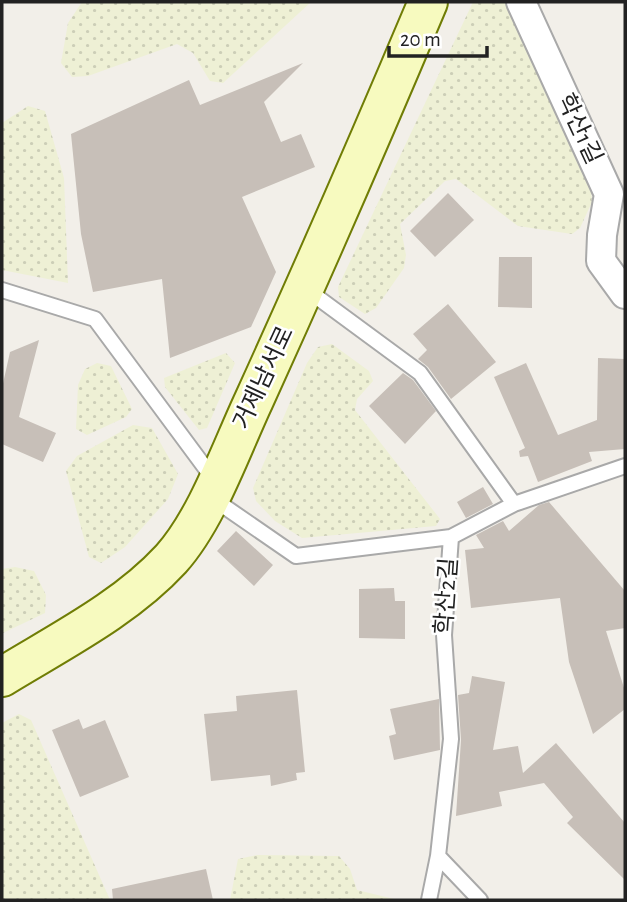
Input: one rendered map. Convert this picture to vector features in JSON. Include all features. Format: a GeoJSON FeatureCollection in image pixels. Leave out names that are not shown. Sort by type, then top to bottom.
{"type":"FeatureCollection","features":[{"type":"Feature","properties":{"kind":"main road","name":"거제남서로"},"geometry":{"type":"LineString","coordinates":[[2,677],[93,622],[136,590],[171,559],[196,525],[305,288],[423,4]]}},
{"type":"Feature","properties":{"kind":"street","name":"학산1길"},"geometry":{"type":"LineString","coordinates":[[521,2],[609,194],[601,261],[625,295]]}},
{"type":"Feature","properties":{"kind":"lane"},"geometry":{"type":"LineString","coordinates":[[305,288],[420,373],[514,504]]}},
{"type":"Feature","properties":{"kind":"lane","name":"학산2길"},"geometry":{"type":"LineString","coordinates":[[2,290],[95,319],[212,489],[296,556],[451,537],[444,635],[451,739],[438,856],[429,900]]}},
{"type":"Feature","properties":{"kind":"lane"},"geometry":{"type":"LineString","coordinates":[[451,537],[514,504],[625,466]]}},
{"type":"Feature","properties":{"kind":"lane"},"geometry":{"type":"LineString","coordinates":[[438,856],[480,900]]}},
{"type":"Feature","properties":{"kind":"green space"},"geometry":{"type":"Polygon","coordinates":[[[82,2],[311,2],[223,83],[210,81],[193,53],[177,44],[88,76],[72,77],[61,63],[68,23],[82,2]]]}},
{"type":"Feature","properties":{"kind":"green space"},"geometry":{"type":"Polygon","coordinates":[[[473,2],[507,2],[591,187],[592,202],[580,228],[572,234],[518,226],[456,179],[445,181],[400,224],[406,255],[404,268],[376,308],[365,314],[339,297],[338,287],[473,2]]]}},
{"type":"Feature","properties":{"kind":"green space"},"geometry":{"type":"Polygon","coordinates":[[[28,106],[45,111],[64,178],[68,283],[2,270],[2,123],[28,106]]]}},
{"type":"Feature","properties":{"kind":"green space"},"geometry":{"type":"Polygon","coordinates":[[[332,344],[369,371],[373,381],[357,399],[355,410],[440,519],[436,526],[302,538],[275,521],[256,501],[253,488],[307,363],[318,347],[332,344]]]}},
{"type":"Feature","properties":{"kind":"green space"},"geometry":{"type":"Polygon","coordinates":[[[226,353],[235,363],[207,428],[199,430],[165,387],[164,378],[226,353]]]}},
{"type":"Feature","properties":{"kind":"green space"},"geometry":{"type":"Polygon","coordinates":[[[97,363],[111,366],[132,409],[126,417],[87,435],[76,429],[78,385],[85,369],[97,363]]]}},
{"type":"Feature","properties":{"kind":"green space"},"geometry":{"type":"Polygon","coordinates":[[[133,425],[152,428],[178,474],[168,499],[125,547],[101,563],[89,557],[66,471],[77,456],[133,425]]]}},
{"type":"Feature","properties":{"kind":"green space"},"geometry":{"type":"Polygon","coordinates":[[[15,567],[34,571],[46,595],[45,613],[3,633],[2,569],[15,567]]]}},
{"type":"Feature","properties":{"kind":"green space"},"geometry":{"type":"Polygon","coordinates":[[[19,714],[31,720],[110,900],[2,900],[2,723],[19,714]]]}},
{"type":"Feature","properties":{"kind":"green space"},"geometry":{"type":"Polygon","coordinates":[[[257,855],[339,856],[350,869],[357,890],[398,900],[230,900],[238,859],[257,855]]]}},
{"type":"Feature","properties":{"kind":"building"},"geometry":{"type":"Polygon","coordinates":[[[303,63],[264,102],[281,142],[301,134],[315,167],[242,197],[276,272],[251,327],[170,358],[162,279],[93,292],[81,234],[71,134],[189,80],[200,105],[303,63]]]}},
{"type":"Feature","properties":{"kind":"building"},"geometry":{"type":"Polygon","coordinates":[[[448,193],[474,220],[435,257],[410,231],[448,193]]]}},
{"type":"Feature","properties":{"kind":"building"},"geometry":{"type":"Polygon","coordinates":[[[499,257],[532,257],[532,308],[498,307],[499,257]]]}},
{"type":"Feature","properties":{"kind":"building"},"geometry":{"type":"Polygon","coordinates":[[[448,304],[496,362],[451,399],[428,367],[418,359],[427,350],[413,334],[448,304]]]}},
{"type":"Feature","properties":{"kind":"building"},"geometry":{"type":"Polygon","coordinates":[[[39,340],[19,417],[56,433],[43,462],[2,444],[2,388],[10,352],[39,340]]]}},
{"type":"Feature","properties":{"kind":"building"},"geometry":{"type":"Polygon","coordinates":[[[598,358],[625,359],[625,449],[589,452],[592,461],[538,482],[528,456],[520,457],[519,451],[525,448],[494,377],[526,363],[558,435],[597,420],[598,358]]]}},
{"type":"Feature","properties":{"kind":"building"},"geometry":{"type":"Polygon","coordinates":[[[403,373],[413,380],[436,411],[405,444],[369,406],[403,373]]]}},
{"type":"Feature","properties":{"kind":"building"},"geometry":{"type":"Polygon","coordinates":[[[483,487],[493,504],[466,518],[457,502],[483,487]]]}},
{"type":"Feature","properties":{"kind":"building"},"geometry":{"type":"Polygon","coordinates":[[[549,502],[625,591],[625,628],[606,631],[625,691],[625,709],[593,734],[569,662],[560,598],[471,608],[465,550],[484,548],[476,535],[503,521],[509,531],[539,505],[549,502]]]}},
{"type":"Feature","properties":{"kind":"building"},"geometry":{"type":"Polygon","coordinates":[[[236,531],[273,565],[254,586],[217,551],[236,531]]]}},
{"type":"Feature","properties":{"kind":"building"},"geometry":{"type":"Polygon","coordinates":[[[394,588],[395,601],[405,601],[405,639],[359,638],[359,589],[394,588]]]}},
{"type":"Feature","properties":{"kind":"building"},"geometry":{"type":"Polygon","coordinates":[[[472,676],[505,682],[493,750],[518,746],[523,773],[556,743],[625,823],[625,880],[567,823],[573,817],[544,783],[499,792],[502,806],[456,816],[461,740],[458,695],[469,693],[472,676]]]}},
{"type":"Feature","properties":{"kind":"building"},"geometry":{"type":"Polygon","coordinates":[[[297,690],[305,772],[296,773],[297,780],[271,786],[270,775],[211,781],[204,714],[237,711],[236,696],[297,690]]]}},
{"type":"Feature","properties":{"kind":"building"},"geometry":{"type":"Polygon","coordinates":[[[439,699],[440,750],[394,760],[389,736],[396,734],[390,709],[439,699]]]}},
{"type":"Feature","properties":{"kind":"building"},"geometry":{"type":"Polygon","coordinates":[[[79,719],[83,729],[105,720],[129,777],[80,797],[52,730],[79,719]]]}},
{"type":"Feature","properties":{"kind":"building"},"geometry":{"type":"Polygon","coordinates":[[[206,869],[213,900],[113,900],[112,889],[206,869]]]}}]}
